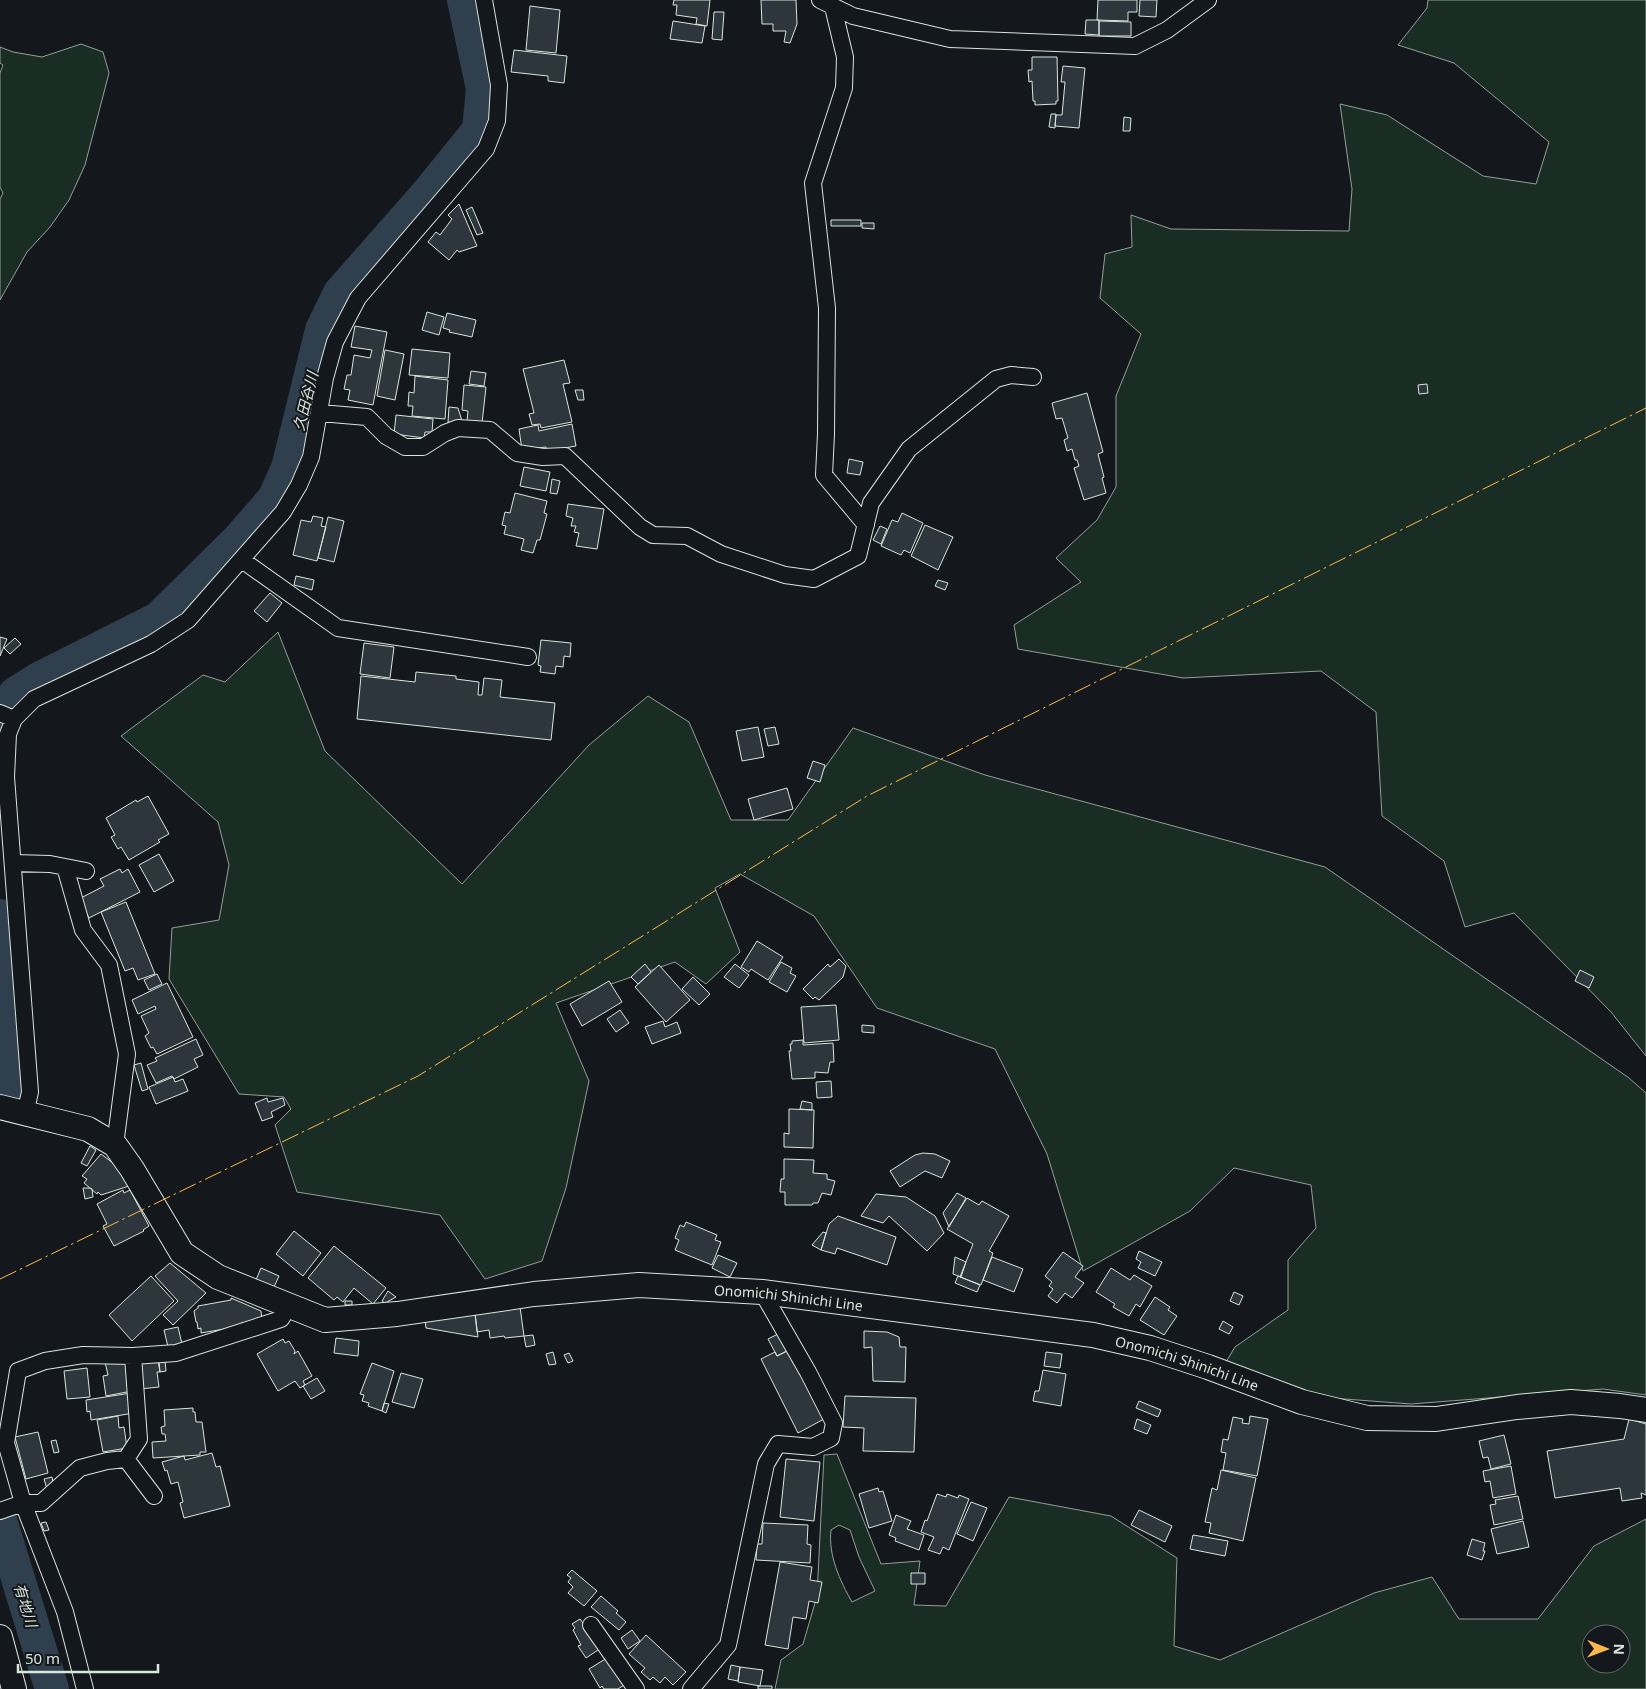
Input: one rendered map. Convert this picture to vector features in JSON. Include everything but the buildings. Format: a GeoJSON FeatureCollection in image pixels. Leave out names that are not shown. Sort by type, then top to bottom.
{"type":"FeatureCollection","features":[{"type":"Feature","properties":{"kind":"main road","name":"Onomichi Shinichi Line"},"geometry":{"type":"LineString","coordinates":[[0,1107],[88,1129],[115,1145],[132,1169],[182,1253],[218,1277],[325,1320],[397,1314],[534,1294],[639,1285],[762,1292],[1093,1335],[1150,1348],[1208,1367],[1302,1402],[1367,1418],[1436,1419],[1517,1407],[1571,1402],[1646,1410]]}},
{"type":"Feature","properties":{"kind":"main road"},"geometry":{"type":"LineString","coordinates":[[0,1637],[14,1689]]}},
{"type":"Feature","properties":{"kind":"street"},"geometry":{"type":"LineString","coordinates":[[25,1114],[30,1092],[6,777],[7,716],[34,699],[151,644],[188,620],[282,512],[299,485],[311,457],[325,378],[335,342],[358,298],[486,148],[497,121],[499,85],[484,0]]}},
{"type":"Feature","properties":{"kind":"street"},"geometry":{"type":"LineString","coordinates":[[826,4],[854,16],[950,38],[1135,46],[1167,30],[1208,0]]}},
{"type":"Feature","properties":{"kind":"street"},"geometry":{"type":"LineString","coordinates":[[826,4],[845,57],[844,88],[813,183],[827,308],[824,475],[866,525]]}},
{"type":"Feature","properties":{"kind":"street"},"geometry":{"type":"LineString","coordinates":[[320,413],[367,417],[386,436],[405,447],[423,447],[445,433],[458,428],[490,430],[517,453],[543,457],[565,456],[640,527],[653,535],[687,536],[721,554],[785,575],[814,580],[858,556],[871,503],[909,449],[996,379],[1011,376],[1033,377]]}},
{"type":"Feature","properties":{"kind":"street"},"geometry":{"type":"LineString","coordinates":[[242,560],[338,628],[528,657]]}},
{"type":"Feature","properties":{"kind":"street"},"geometry":{"type":"LineString","coordinates":[[13,864],[50,864],[86,871]]}},
{"type":"Feature","properties":{"kind":"street"},"geometry":{"type":"LineString","coordinates":[[66,867],[83,930],[109,965],[127,1054],[115,1145]]}},
{"type":"Feature","properties":{"kind":"street"},"geometry":{"type":"LineString","coordinates":[[691,1689],[728,1645],[766,1464],[778,1444],[813,1447],[831,1438],[834,1423],[808,1372],[762,1292]]}},
{"type":"Feature","properties":{"kind":"street"},"geometry":{"type":"LineString","coordinates":[[85,1689],[65,1612],[23,1504],[6,1443],[18,1371],[45,1361],[83,1355],[133,1356],[176,1353],[280,1319],[289,1306]]}},
{"type":"Feature","properties":{"kind":"street"},"geometry":{"type":"LineString","coordinates":[[0,1511],[23,1504],[41,1503],[80,1468],[126,1459],[139,1439],[133,1356]]}},
{"type":"Feature","properties":{"kind":"street"},"geometry":{"type":"LineString","coordinates":[[126,1459],[154,1496]]}},
{"type":"Feature","properties":{"kind":"street"},"geometry":{"type":"LineString","coordinates":[[591,1625],[636,1689]]}},
{"type":"Feature","properties":{"kind":"green space"},"geometry":{"type":"Polygon","coordinates":[[[1428,0],[1646,0],[1646,1056],[1611,1012],[1514,913],[1465,927],[1444,861],[1382,816],[1376,712],[1321,671],[1183,678],[1018,649],[1014,625],[1081,582],[1056,558],[1097,520],[1116,487],[1116,396],[1141,334],[1100,298],[1105,254],[1132,247],[1131,215],[1171,229],[1349,231],[1352,189],[1340,104],[1387,115],[1483,176],[1536,184],[1549,142],[1454,63],[1398,45],[1427,8],[1428,0]]]}},
{"type":"Feature","properties":{"kind":"green space"},"geometry":{"type":"Polygon","coordinates":[[[81,44],[103,52],[109,73],[85,165],[69,200],[50,227],[27,252],[0,300],[0,199],[3,193],[0,187],[0,73],[3,65],[0,63],[0,47],[13,52],[42,57],[81,44]]]}},
{"type":"Feature","properties":{"kind":"green space"},"geometry":{"type":"Polygon","coordinates":[[[278,632],[325,751],[462,884],[589,745],[648,696],[689,722],[731,820],[788,820],[853,728],[985,775],[1325,867],[1629,1078],[1646,1093],[1646,1395],[1603,1389],[1411,1404],[1318,1397],[1226,1362],[1235,1347],[1288,1310],[1288,1260],[1316,1228],[1311,1185],[1234,1168],[1190,1211],[1083,1271],[1047,1154],[995,1049],[877,1008],[814,916],[740,874],[715,888],[740,952],[706,984],[675,962],[556,1003],[589,1081],[566,1188],[542,1261],[485,1279],[440,1215],[297,1192],[275,1125],[291,1109],[284,1097],[239,1094],[169,979],[172,928],[219,920],[229,865],[218,822],[121,736],[203,675],[225,682],[278,632]]]}},
{"type":"Feature","properties":{"kind":"green space"},"geometry":{"type":"Polygon","coordinates":[[[837,1454],[881,1564],[920,1561],[914,1605],[946,1606],[1009,1497],[1111,1516],[1177,1558],[1174,1646],[1220,1660],[1374,1593],[1432,1577],[1459,1619],[1538,1619],[1594,1546],[1646,1519],[1646,1689],[775,1689],[781,1660],[803,1644],[817,1596],[824,1455],[837,1454]],[[839,1525],[831,1530],[831,1549],[839,1577],[852,1602],[875,1591],[859,1557],[850,1530],[839,1525]]]}},
{"type":"Feature","properties":{"kind":"waterway","name":"久田谷川"},"geometry":{"type":"LineString","coordinates":[[0,719],[15,694],[39,679],[158,619],[239,539],[274,499],[288,468],[322,330],[340,293],[428,193],[479,130],[483,89],[464,0]]}},
{"type":"Feature","properties":{"kind":"waterway","name":"久田谷川"},"geometry":{"type":"LineString","coordinates":[[0,916],[14,1096],[10,1102]]}},
{"type":"Feature","properties":{"kind":"waterway","name":"有地川"},"geometry":{"type":"LineString","coordinates":[[0,1520],[52,1689]]}},
{"type":"Feature","properties":{"kind":"power"},"geometry":{"type":"LineString","coordinates":[[0,1279],[418,1076],[867,796],[1646,408]]}}]}
